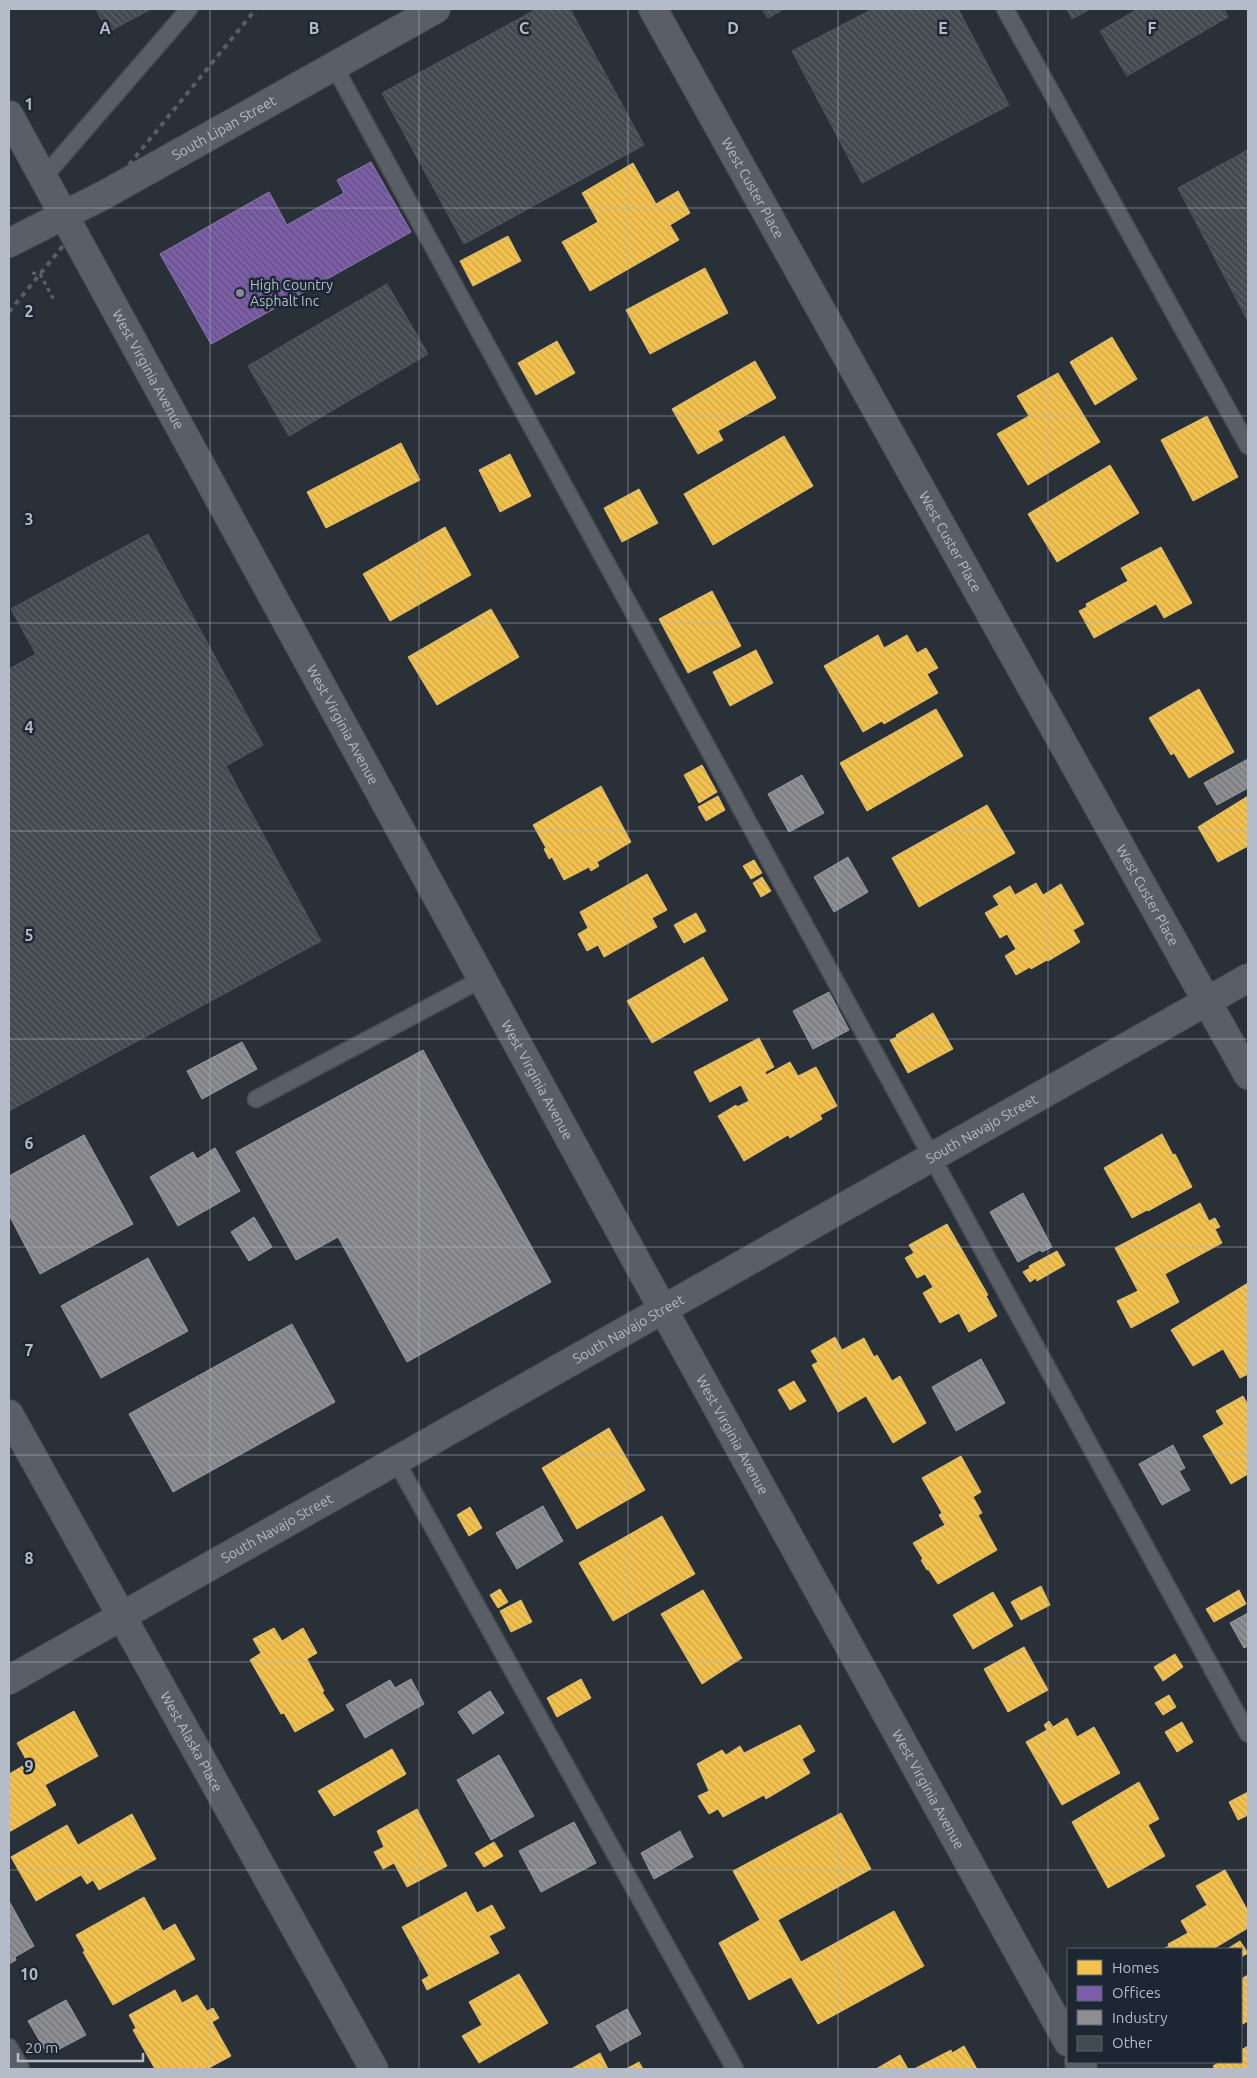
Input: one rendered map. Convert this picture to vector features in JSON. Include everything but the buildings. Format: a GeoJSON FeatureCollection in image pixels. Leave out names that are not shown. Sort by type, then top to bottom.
{"type":"FeatureCollection","features":[{"type":"Feature","properties":{"kind":"street","name":"South Lipan Street"},"geometry":{"type":"LineString","coordinates":[[9,243],[64,216],[436,9]]}},
{"type":"Feature","properties":{"kind":"street","name":"West Custer Place"},"geometry":{"type":"LineString","coordinates":[[653,9],[1208,1000],[1248,1075]]}},
{"type":"Feature","properties":{"kind":"street","name":"West Virginia Avenue"},"geometry":{"type":"LineString","coordinates":[[9,115],[482,979],[1067,2040]]}},
{"type":"Feature","properties":{"kind":"street","name":"South Navajo Street"},"geometry":{"type":"LineString","coordinates":[[9,1680],[1248,978]]}},
{"type":"Feature","properties":{"kind":"street","name":"West Alaska Place"},"geometry":{"type":"LineString","coordinates":[[9,1414],[374,2069]]}},
{"type":"Feature","properties":{"kind":"lane"},"geometry":{"type":"LineString","coordinates":[[43,178],[189,9]]}},
{"type":"Feature","properties":{"kind":"lane"},"geometry":{"type":"LineString","coordinates":[[1005,9],[1248,446]]}},
{"type":"Feature","properties":{"kind":"lane"},"geometry":{"type":"LineString","coordinates":[[334,66],[1248,1734]]}},
{"type":"Feature","properties":{"kind":"lane"},"geometry":{"type":"LineString","coordinates":[[256,1099],[482,979]]}},
{"type":"Feature","properties":{"kind":"lane"},"geometry":{"type":"LineString","coordinates":[[396,1461],[735,2069]]}},
{"type":"Feature","properties":{"kind":"lane"},"geometry":{"type":"LineString","coordinates":[[9,2047],[21,2069]]}},
{"type":"Feature","properties":{"kind":"path"},"geometry":{"type":"LineString","coordinates":[[27,272],[40,274],[55,302]]}},
{"type":"Feature","properties":{"kind":"railway"},"geometry":{"type":"LineString","coordinates":[[9,312],[256,9]]}},
{"type":"Feature","properties":{"kind":"place","name":"High Country Asphalt Inc"},"geometry":{"type":"Point","coordinates":[240,293]}}]}
